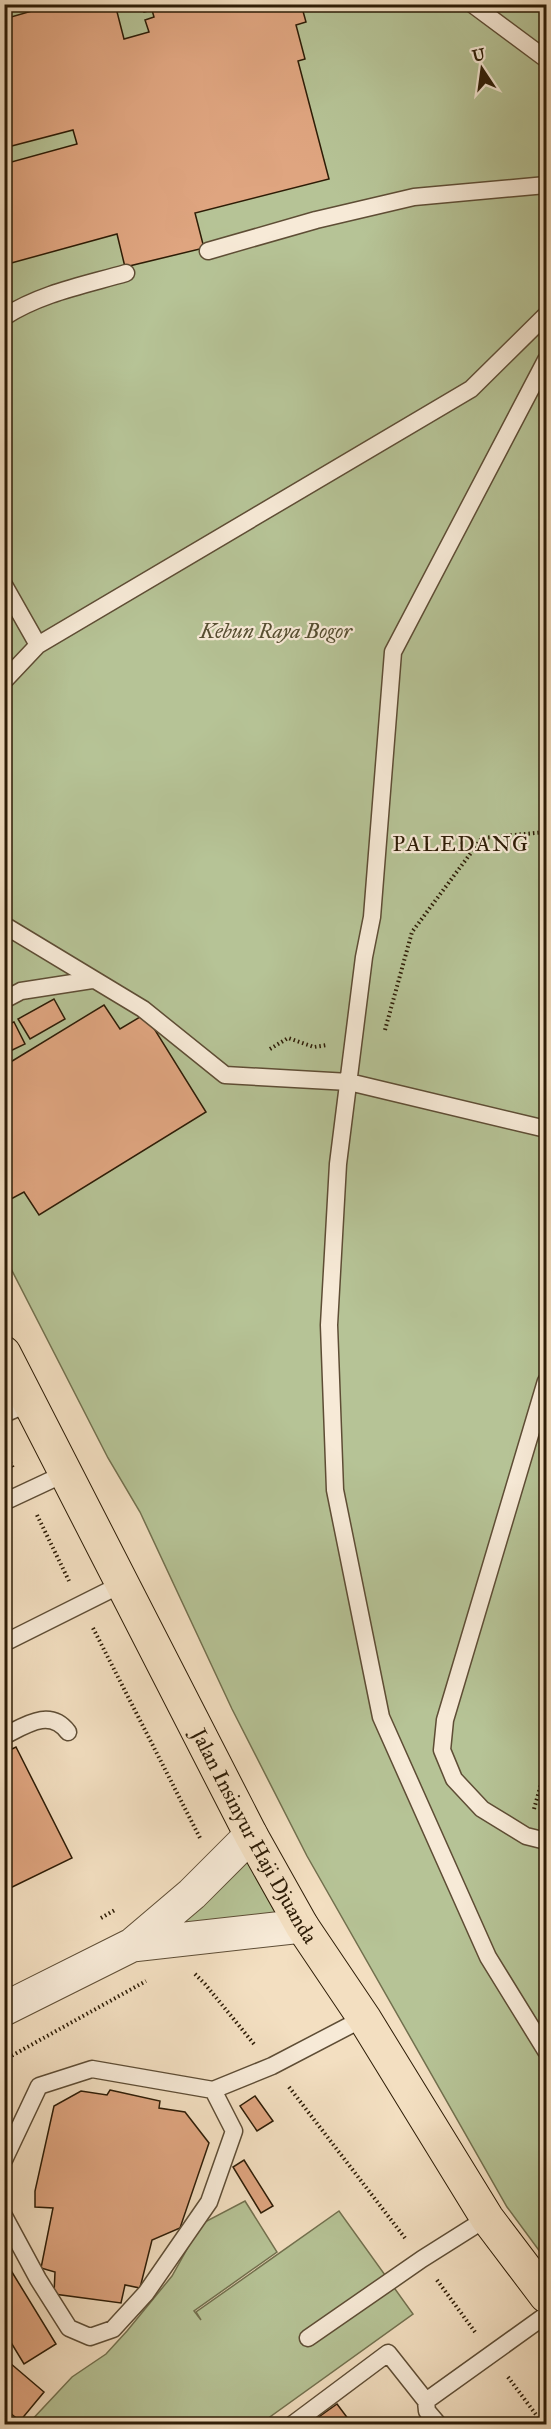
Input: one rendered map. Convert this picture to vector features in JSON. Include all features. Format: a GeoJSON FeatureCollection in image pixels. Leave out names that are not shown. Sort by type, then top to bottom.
{"type":"FeatureCollection","features":[{"type":"Feature","properties":{"kind":"main road","name":"Jalan Insinyur Haji Djuanda"},"geometry":{"type":"LineString","coordinates":[[12,1387],[66,1473],[251,1835],[302,1926],[364,2018],[487,2218],[546,2296]]}},
{"type":"Feature","properties":{"kind":"street"},"geometry":{"type":"LineString","coordinates":[[4,2009],[132,1945],[192,1894],[251,1835]]}},
{"type":"Feature","properties":{"kind":"street"},"geometry":{"type":"LineString","coordinates":[[132,1945],[302,1926]]}},
{"type":"Feature","properties":{"kind":"lane"},"geometry":{"type":"LineString","coordinates":[[472,4],[546,59]]}},
{"type":"Feature","properties":{"kind":"lane"},"geometry":{"type":"LineString","coordinates":[[207,251],[316,220],[414,197],[546,186]]}},
{"type":"Feature","properties":{"kind":"lane"},"geometry":{"type":"LineString","coordinates":[[4,317],[19,307],[59,292],[126,273]]}},
{"type":"Feature","properties":{"kind":"lane"},"geometry":{"type":"LineString","coordinates":[[4,681],[38,645],[471,388],[546,315]]}},
{"type":"Feature","properties":{"kind":"lane"},"geometry":{"type":"LineString","coordinates":[[546,360],[393,652],[373,906],[338,1164],[329,1325],[335,1490],[381,1718],[489,1957],[546,2051]]}},
{"type":"Feature","properties":{"kind":"lane"},"geometry":{"type":"LineString","coordinates":[[4,585],[38,645]]}},
{"type":"Feature","properties":{"kind":"lane"},"geometry":{"type":"LineString","coordinates":[[4,925],[150,1014],[225,1075],[349,1082],[546,1129]]}},
{"type":"Feature","properties":{"kind":"lane"},"geometry":{"type":"LineString","coordinates":[[4,1000],[21,992],[92,980]]}},
{"type":"Feature","properties":{"kind":"lane"},"geometry":{"type":"LineString","coordinates":[[546,1381],[445,1720],[442,1750],[454,1779],[482,1809],[526,1836],[546,1841]]}},
{"type":"Feature","properties":{"kind":"lane"},"geometry":{"type":"LineString","coordinates":[[4,1502],[66,1473]]}},
{"type":"Feature","properties":{"kind":"lane"},"geometry":{"type":"LineString","coordinates":[[4,1643],[122,1584]]}},
{"type":"Feature","properties":{"kind":"lane"},"geometry":{"type":"LineString","coordinates":[[4,1736],[28,1724],[47,1719],[61,1722],[68,1732]]}},
{"type":"Feature","properties":{"kind":"lane"},"geometry":{"type":"LineString","coordinates":[[4,2160],[39,2086],[92,2069],[213,2090],[272,2066],[364,2018]]}},
{"type":"Feature","properties":{"kind":"lane"},"geometry":{"type":"LineString","coordinates":[[4,2216],[38,2279],[69,2328],[90,2337],[113,2330],[146,2293],[208,2202],[234,2131],[213,2090]]}},
{"type":"Feature","properties":{"kind":"lane"},"geometry":{"type":"LineString","coordinates":[[308,2338],[422,2259],[487,2218]]}},
{"type":"Feature","properties":{"kind":"lane"},"geometry":{"type":"LineString","coordinates":[[426,2401],[546,2315]]}},
{"type":"Feature","properties":{"kind":"lane"},"geometry":{"type":"LineString","coordinates":[[293,2424],[388,2353],[426,2401],[426,2411],[438,2424]]}},
{"type":"Feature","properties":{"kind":"path"},"geometry":{"type":"LineString","coordinates":[[402,964],[412,932],[482,838],[546,832]]}},
{"type":"Feature","properties":{"kind":"path"},"geometry":{"type":"LineString","coordinates":[[4,1450],[200,1839]]}},
{"type":"Feature","properties":{"kind":"path"},"geometry":{"type":"LineString","coordinates":[[526,1836],[546,1767]]}},
{"type":"Feature","properties":{"kind":"path"},"geometry":{"type":"LineString","coordinates":[[96,1920],[117,1909]]}},
{"type":"Feature","properties":{"kind":"path"},"geometry":{"type":"LineString","coordinates":[[190,1970],[205,1984],[272,2066],[422,2259],[543,2424]]}},
{"type":"Feature","properties":{"kind":"path"},"geometry":{"type":"LineString","coordinates":[[4,2060],[153,1977]]}},
{"type":"Feature","properties":{"kind":"green space","name":"Kebun Raya Bogor"},"geometry":{"type":"Polygon","coordinates":[[[5,5],[546,5],[546,2260],[507,2207],[307,1856],[232,1709],[140,1512],[108,1458],[5,1257],[5,5]]]}},
{"type":"Feature","properties":{"kind":"green space"},"geometry":{"type":"Polygon","coordinates":[[[251,1835],[302,1926],[132,1945],[251,1835]]]}},
{"type":"Feature","properties":{"kind":"green space"},"geometry":{"type":"Polygon","coordinates":[[[245,2201],[277,2252],[194,2311],[201,2320],[196,2312],[339,2211],[413,2314],[260,2424],[28,2424],[72,2377],[106,2354],[127,2331],[172,2276],[201,2224],[245,2201]]]}},
{"type":"Feature","properties":{"kind":"building"},"geometry":{"type":"Polygon","coordinates":[[[56,4],[115,4],[124,39],[149,32],[145,20],[154,17],[152,10],[144,12],[142,4],[301,4],[306,22],[296,25],[305,59],[298,61],[329,179],[195,213],[204,248],[125,267],[117,234],[4,265],[4,164],[77,144],[73,130],[4,148],[4,19],[56,4]]]}},
{"type":"Feature","properties":{"kind":"building"},"geometry":{"type":"Polygon","coordinates":[[[54,999],[65,1019],[30,1039],[18,1019],[54,999]]]}},
{"type":"Feature","properties":{"kind":"building"},"geometry":{"type":"Polygon","coordinates":[[[104,1005],[120,1029],[145,1014],[206,1112],[39,1215],[24,1192],[11,1199],[4,1188],[4,1066],[104,1005]]]}},
{"type":"Feature","properties":{"kind":"building"},"geometry":{"type":"Polygon","coordinates":[[[14,1022],[25,1044],[4,1054],[4,1026],[14,1022]]]}},
{"type":"Feature","properties":{"kind":"building"},"geometry":{"type":"Polygon","coordinates":[[[16,1747],[72,1858],[4,1891],[4,1753],[16,1747]]]}},
{"type":"Feature","properties":{"kind":"building"},"geometry":{"type":"Polygon","coordinates":[[[110,2090],[160,2101],[159,2108],[185,2112],[209,2143],[180,2228],[152,2240],[140,2288],[125,2285],[121,2303],[54,2294],[55,2272],[41,2268],[53,2208],[35,2207],[35,2191],[54,2106],[81,2091],[107,2095],[110,2090]]]}},
{"type":"Feature","properties":{"kind":"building"},"geometry":{"type":"Polygon","coordinates":[[[255,2096],[273,2121],[257,2131],[240,2106],[255,2096]]]}},
{"type":"Feature","properties":{"kind":"building"},"geometry":{"type":"Polygon","coordinates":[[[244,2160],[273,2206],[261,2213],[233,2167],[244,2160]]]}},
{"type":"Feature","properties":{"kind":"building"},"geometry":{"type":"Polygon","coordinates":[[[4,2259],[56,2344],[24,2364],[4,2331],[4,2259]]]}},
{"type":"Feature","properties":{"kind":"building"},"geometry":{"type":"Polygon","coordinates":[[[10,2363],[44,2392],[20,2421],[4,2408],[4,2370],[10,2363]]]}},
{"type":"Feature","properties":{"kind":"building"},"geometry":{"type":"Polygon","coordinates":[[[337,2404],[352,2424],[309,2424],[337,2404]]]}},
{"type":"Feature","properties":{"kind":"district","name":"PALEDANG"},"geometry":{"type":"Point","coordinates":[461,843]}}]}
